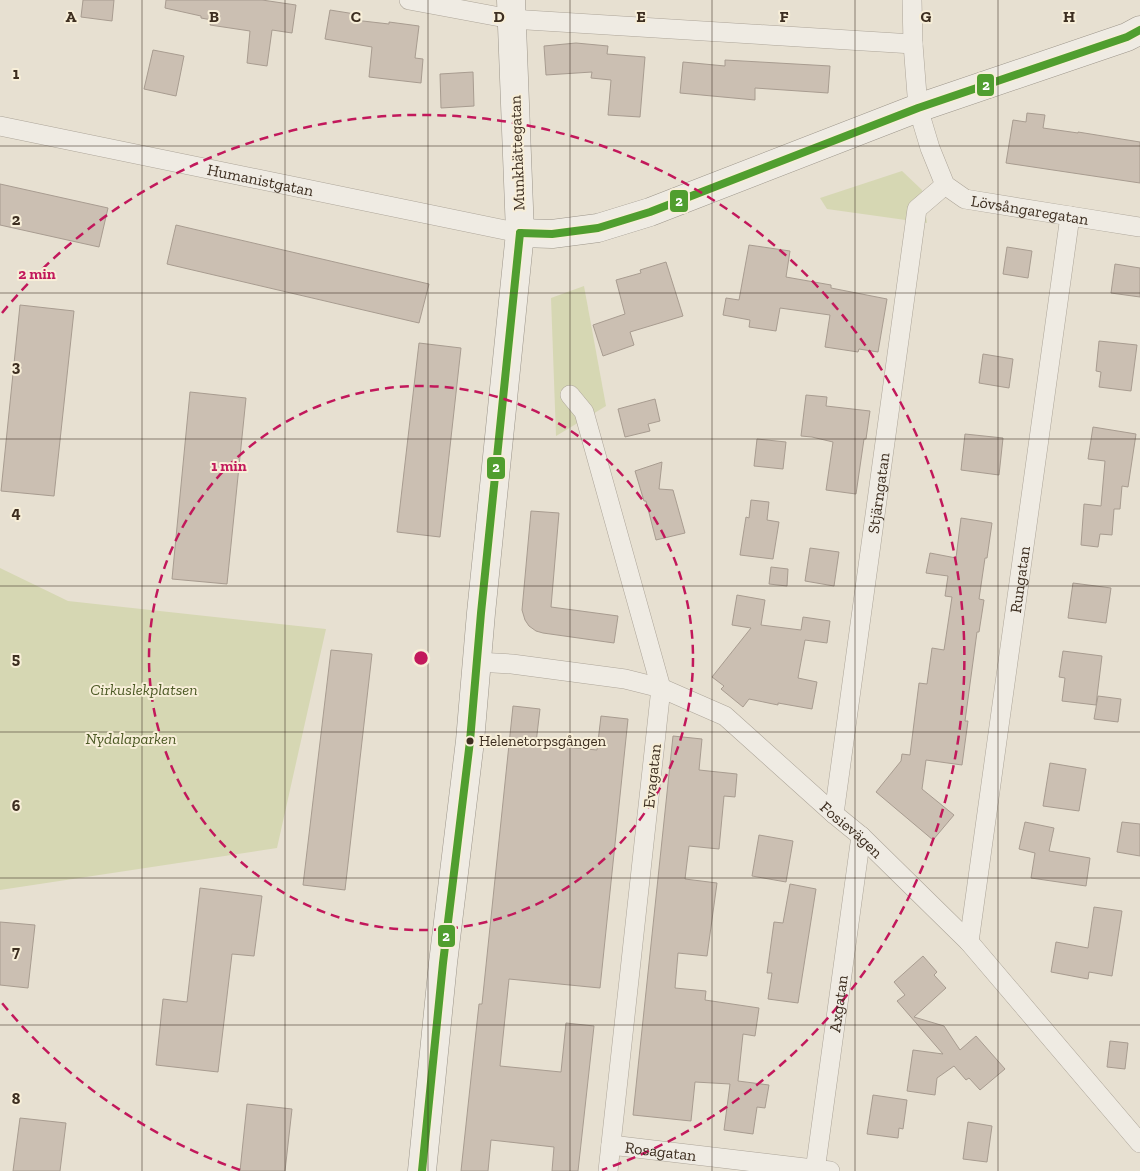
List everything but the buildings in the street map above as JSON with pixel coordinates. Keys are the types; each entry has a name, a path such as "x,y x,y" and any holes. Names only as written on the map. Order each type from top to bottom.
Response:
{"main road":[{"name":"Munkhättegatan","path":"422,1171 441,982 470,741 481,613 520,233 511,9"},
{"path":"520,233 552,234 598,228 650,212 918,108 1127,37 1140,30"}],"street":[{"path":"409,0 913,44"},
{"path":"912,0 918,108 930,148 945,185"},
{"name":"Humanistgatan","path":"0,126 520,233"},
{"name":"Lövsångaregatan","path":"945,185 965,199 1140,227"},
{"name":"Stjärngatan","path":"834,814 918,209 945,185"},
{"name":"Rungatan","path":"969,942 1070,216"},
{"name":"Evagatan","path":"570,396 584,412 661,688 608,1171"},
{"name":"Fosievägen","path":"477,662 512,664 626,679 661,688 725,716 834,814 862,836 969,942 1140,1143"},
{"name":"Axgatan","path":"820,1170 862,836"},
{"name":"Rosagatan","path":"611,1145 820,1170"}],"green space":[{"path":"902,171 922,190 927,223 827,209 820,198"},
{"path":"584,286 606,406 556,436 551,298"},
{"name":"Nydalaparken","path":"0,568 68,601 326,629 277,848 0,890"}],"transit line":[{"name":"2","path":"520,233 552,234 598,228 650,212 918,108 1127,37 1140,30"},
{"name":"2","path":"422,1171 443,963 470,741 481,613 520,233"}],"place":[{"name":"Helenetorpsgången","path":"470,741"}],"park label":[{"name":"Cirkuslekplatsen","path":"144,689"}]}
